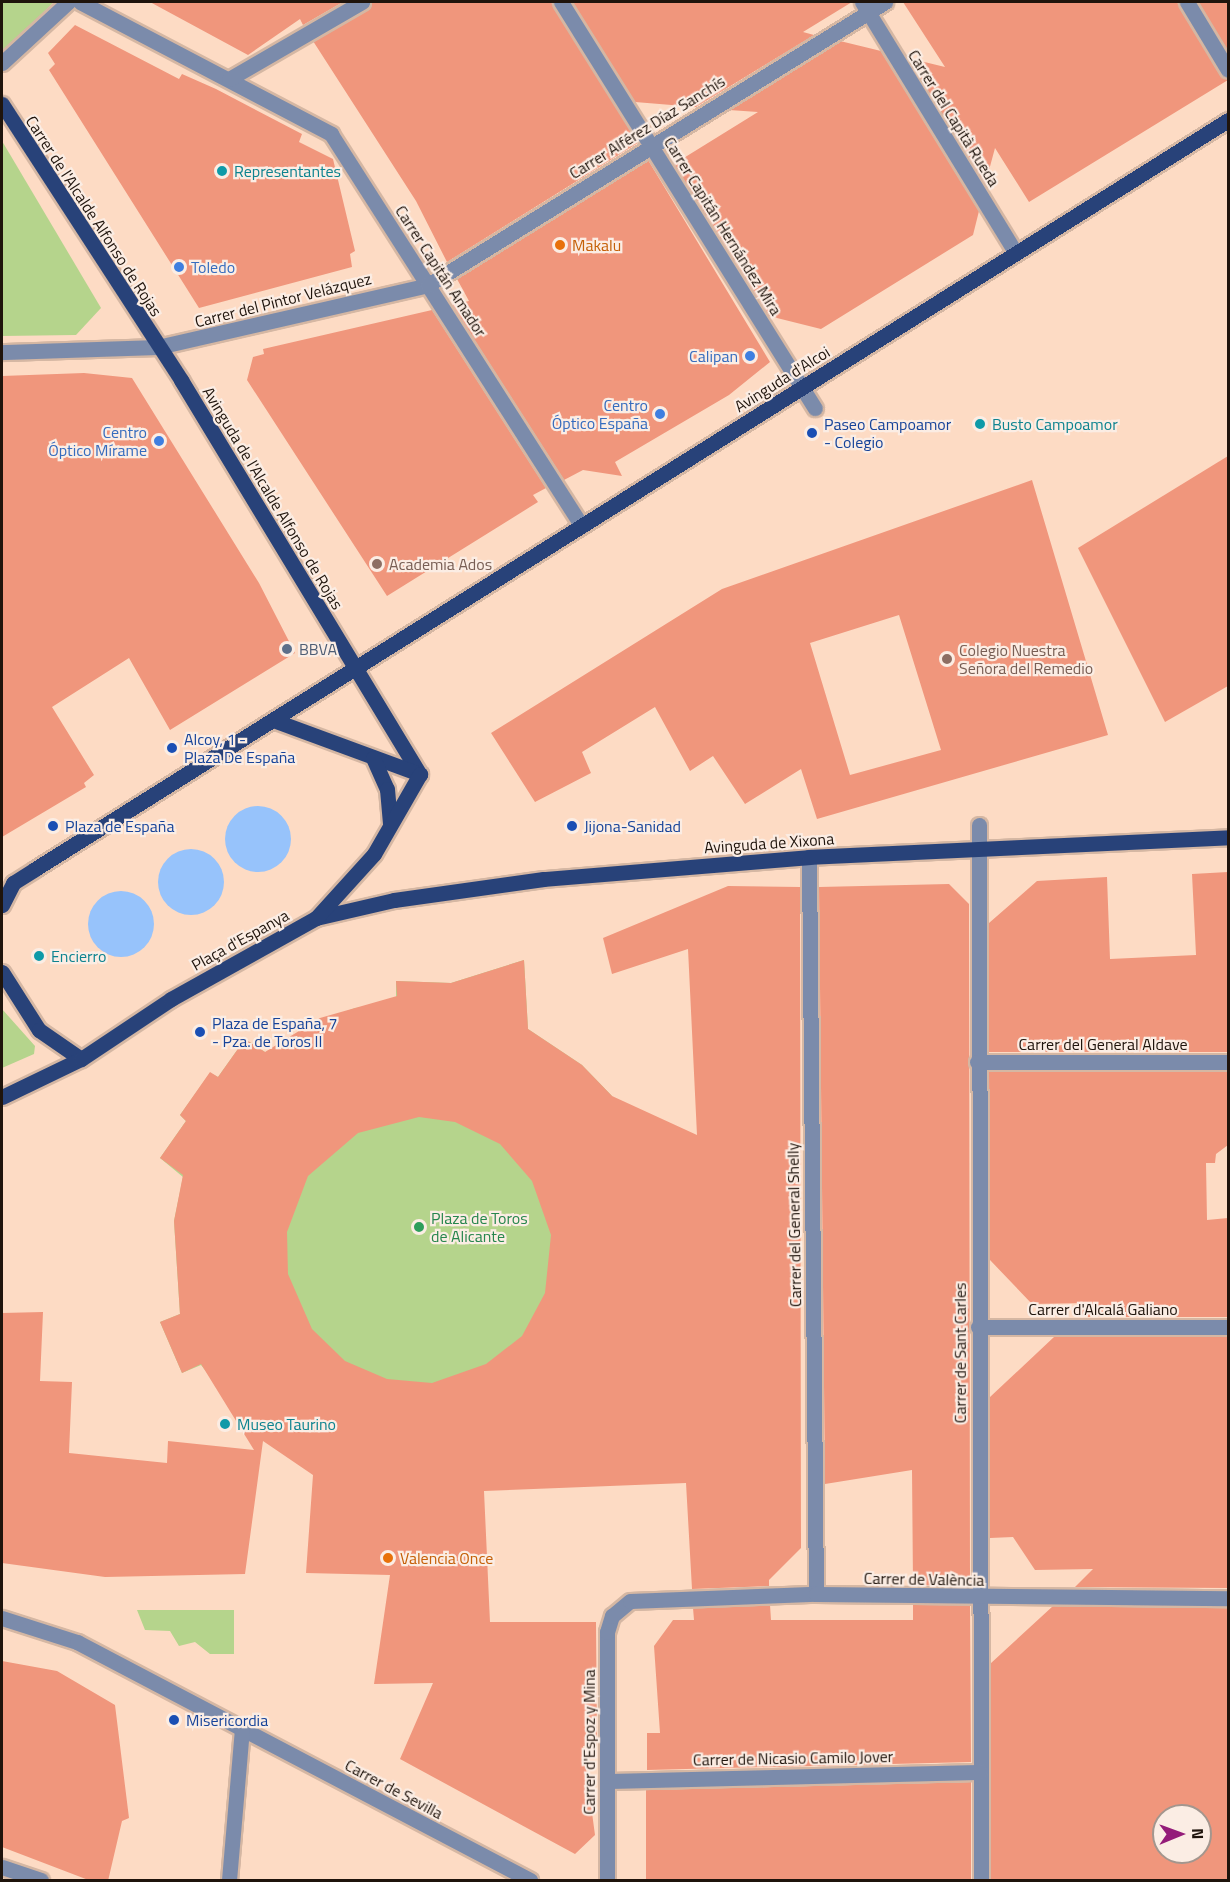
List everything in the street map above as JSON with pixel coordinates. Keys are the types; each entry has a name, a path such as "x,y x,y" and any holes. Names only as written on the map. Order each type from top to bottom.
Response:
{"main road":[{"name":"Carrer de l'Alcalde Alfonso de Rojas","path":"2,104 158,347"},
{"name":"Avinguda d'Alcoi","path":"355,669 1228,120"},
{"name":"Avinguda de l'Alcalde Alfonso de Rojas","path":"158,347 355,669"},
{"path":"2,904 7,884 355,669 420,774"},
{"path":"273,720 420,774"},
{"path":"373,758 387,789 390,823"},
{"name":"Plaça d'Espanya","path":"2,1097 81,1059 171,999 316,918 374,854 420,774"},
{"name":"Avinguda de Xixona","path":"316,918 500,884 809,857 1228,837"},
{"path":"2,972 39,1030 81,1059"}],"street":[{"path":"2,63 68,2"},
{"name":"Carrer Capitán Amador","path":"80,2 331,134 582,526"},
{"path":"229,79 362,2"},
{"name":"Carrer Capitán Hernández Mira","path":"561,2 804,387 815,408"},
{"name":"Carrer Alférez Díaz Sanchís","path":"428,285 865,7 885,2"},
{"path":"1187,2 1228,70"},
{"name":"Carrer del Capità Rueda","path":"865,7 1016,252"},
{"name":"Carrer del Pintor Velázquez","path":"2,352 158,347 428,285"},
{"name":"Carrer de Sant Carles","path":"979,825 977,1062 981,1881"},
{"name":"Carrer del General Shelly","path":"809,857 816,1594"},
{"name":"Carrer del General Aldave","path":"977,1062 1228,1062"},
{"name":"Carrer d'Alcalá Galiano","path":"978,1328 1228,1327"},
{"name":"Carrer de València","path":"620,1607 641,1598 816,1594 980,1598 1228,1598"},
{"name":"Carrer d'Espoz y Mina","path":"608,1881 607,1632 620,1607"},
{"name":"Carrer de Sevilla","path":"2,1618 77,1642 530,1881"},
{"path":"229,1881 242,1729"},
{"name":"Carrer de Nicasio Camilo Jover","path":"607,1780 980,1772"},
{"path":"2,1867 41,1881"}],"green space":[{"path":"2,2 54,2 2,54"},
{"path":"2,141 101,308 76,335 2,336"},
{"name":"Plaza de Toros de Alicante","path":"524,960 528,1029 582,1065 612,1096 666,1233 342,1486 258,1437 201,1365 182,1373 160,1322 180,1314 174,1221 183,1177 160,1158 186,1121 180,1115 210,1073 218,1077 245,1039 268,1054 307,1026 355,1008 396,1004 396,981 451,983"},
{"path":"2,1009 35,1046 34,1054 2,1068"},
{"path":"137,1610 234,1610 234,1654 210,1654 195,1642 179,1646 170,1631 145,1630"}],"water":[{"path":"258,806 270,809 281,816 288,827 291,839 288,851 281,862 270,869 258,872 246,869 235,862 228,851 225,839 228,827 235,816 246,809"},
{"path":"191,849 203,852 214,859 221,870 224,882 221,894 214,905 203,912 191,915 179,912 168,905 161,894 158,882 161,870 168,859 179,852"},
{"path":"121,891 133,894 144,901 151,912 154,924 151,936 144,947 133,954 121,957 109,954 98,947 91,936 88,924 91,912 98,901 109,894"}],"building":[{"path":"150,2 343,2 303,25 300,19 248,55"},
{"path":"372,2 551,2 638,143 447,262 416,201 313,41 367,10"},
{"path":"572,2 852,2 803,32 814,35 696,107 635,102"},
{"path":"903,2 1177,2 1220,75 1228,80 1029,202 995,148 985,185 908,58 945,67"},
{"path":"1198,2 1228,2 1228,52"},
{"name":"Representantes","path":"75,25 179,79 182,74 216,89 302,134 299,142 333,159 355,251 350,254 352,267 199,308 49,70 55,64 48,53"},
{"path":"840,41 881,51 979,211 973,235 821,329 769,316 674,164 758,112 729,110"},
{"path":"648,160 770,362 729,395 615,462 622,476 583,470 564,480 452,305 469,301 457,279"},
{"path":"432,310 546,488 533,495 538,502 387,596 247,380 253,357 264,354 263,349"},
{"path":"84,373 132,378 259,583 295,653 170,730 129,658 52,707 94,775 84,783 86,787 2,837 2,376"},
{"path":"1228,456 1228,686 1165,722 1078,548"},
{"path":"1032,480 1108,735 817,819 801,769 745,804 713,756 690,771 655,707 582,752 591,773 535,802 491,733 722,589","holes":["899,615 941,750 850,775 810,643"]},
{"path":"1228,872 1228,1052 989,1052 989,923 1037,881 1107,877 1110,959 1196,955 1192,874"},
{"path":"949,884 969,904 970,1586 913,1585 912,1470 825,1484 819,887"},
{"path":"728,886 800,887 801,1548 769,1580 769,1586 692,1589 686,1483 484,1491 490,1622 596,1622 597,1746 583,1746 595,1835 575,1854 400,1759 433,1683 374,1684 390,1575 306,1573 313,1475 263,1441 245,1574 105,1577 2,1563 2,1313 43,1312 40,1381 72,1382 69,1453 167,1463 168,1441 254,1450 201,1364 182,1373 160,1322 180,1314 174,1221 183,1175 160,1158 186,1121 180,1115 210,1072 218,1077 245,1039 265,1052 320,1018 397,996 396,981 451,983 524,960 528,1029 582,1065 612,1096 697,1135 688,949 612,974 603,938","holes":["419,1117 455,1122 500,1144 532,1181 551,1235 545,1293 522,1336 486,1364 432,1383 387,1379 345,1361 312,1329 288,1274 287,1232 308,1176 358,1133"]},
{"path":"989,1072 1228,1072 1228,1145 1216,1154 1215,1163 1206,1163 1207,1220 1228,1218 1228,1317 1075,1317 1090,1303 1032,1304 990,1260"},
{"path":"1054,1337 1228,1337 1228,1588 1075,1587 1093,1569 1035,1570 1013,1537 990,1538 990,1397"},
{"path":"770,1605 771,1620 913,1620 913,1605 970,1605 971,1762 647,1770 647,1733 660,1733 654,1646 673,1620 694,1620 693,1608"},
{"path":"1053,1606 1228,1608 1228,1881 991,1881 990,1664"},
{"path":"2,1661 57,1671 115,1705 129,1818 122,1821 108,1881 91,1881 2,1847"},
{"path":"971,1782 971,1881 646,1881 646,1790"}],"place":[{"name":"Representantes","path":"222,171"},
{"name":"Makalu","path":"560,245"},
{"name":"Toledo","path":"179,267"},
{"name":"Calipan","path":"750,356"},
{"name":"Centro Óptico España","path":"660,414"},
{"name":"Busto Campoamor","path":"980,424"},
{"name":"Paseo Campoamor - Colegio","path":"812,433"},
{"name":"Centro Óptico Mírame","path":"159,441"},
{"name":"Academia Ados","path":"377,564"},
{"name":"BBVA","path":"287,649"},
{"name":"Colegio Nuestra Señora del Remedio","path":"947,659"},
{"name":"Alcoy, 1 - Plaza De España","path":"172,748"},
{"name":"Plaza de España","path":"53,826"},
{"name":"Jijona-Sanidad","path":"572,826"},
{"name":"Encierro","path":"39,956"},
{"name":"Plaza de España, 7 - Pza. de Toros II","path":"200,1032"},
{"name":"Plaza de Toros de Alicante","path":"419,1227"},
{"name":"Museo Taurino","path":"225,1424"},
{"name":"Valencia Once","path":"388,1558"},
{"name":"Misericordia","path":"174,1720"}]}
